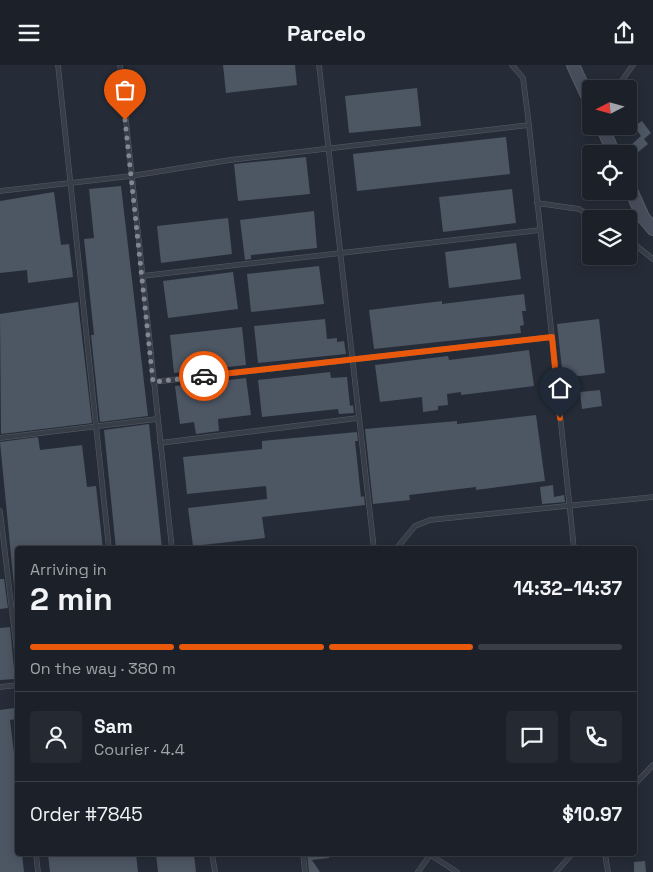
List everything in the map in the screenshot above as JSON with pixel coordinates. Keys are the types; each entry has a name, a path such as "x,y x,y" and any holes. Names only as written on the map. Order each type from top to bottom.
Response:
{"street":[{"path":"573,65 582,84"},
{"path":"635,200 643,217 653,229"}],"lane":[{"path":"58,65 110,546"},
{"path":"120,65 172,546"},
{"path":"319,65 374,546"},
{"path":"622,80 633,65"},
{"path":"516,66 523,78 529,125 574,546"},
{"path":"0,191 131,176 230,160 529,125"},
{"path":"537,203 582,211"},
{"path":"142,276 540,230"},
{"path":"637,246 653,259"},
{"path":"153,382 552,337"},
{"path":"160,443 358,418"},
{"path":"0,438 157,419"},
{"path":"398,546 415,526 430,520 653,497"},
{"path":"0,511 15,636"},
{"path":"0,687 15,685"},
{"path":"637,783 653,765"},
{"path":"36,856 38,872"},
{"path":"212,856 216,872"},
{"path":"302,856 305,872"},
{"path":"418,872 428,856"},
{"path":"432,856 457,872"},
{"path":"551,872 556,872 570,856"},
{"path":"605,856 608,872"}],"building":[{"path":"223,65 295,65 297,85 226,93"},
{"path":"417,88 421,126 349,133 345,96"},
{"path":"642,121 651,133 644,139 648,144 637,153 637,145 631,145 641,136 638,132 638,124"},
{"path":"506,137 510,174 357,191 353,154"},
{"path":"306,157 310,194 238,201 234,164"},
{"path":"121,186 148,416 100,422 91,335 94,335 84,239 94,238 89,189"},
{"path":"512,189 516,223 443,232 439,197"},
{"path":"54,192 61,245 69,244 73,277 28,283 27,270 0,273 0,201"},
{"path":"314,211 317,248 251,255 251,259 245,260 240,220"},
{"path":"228,218 232,254 161,263 157,226"},
{"path":"516,243 521,279 449,288 445,252"},
{"path":"319,266 324,304 251,312 247,274"},
{"path":"233,272 238,309 168,318 163,281"},
{"path":"524,294 526,311 522,311 524,325 520,326 521,333 374,349 369,310 442,301 442,304"},
{"path":"78,302 92,423 1,434 0,314"},
{"path":"325,319 327,339 337,338 337,342 344,341 346,354 258,363 254,326"},
{"path":"599,319 605,373 563,378 557,324"},
{"path":"242,327 246,365 174,373 170,335"},
{"path":"529,350 534,386 461,395 461,392 447,394 448,405 438,406 438,410 423,412 422,397 380,402 375,365 448,356 449,360"},
{"path":"330,372 331,378 347,377 350,406 353,405 354,413 339,414 338,409 262,417 258,380"},
{"path":"246,378 251,415 218,419 219,431 196,434 194,422 180,424 175,386"},
{"path":"600,390 602,406 582,409 580,392"},
{"path":"536,415 545,481 476,490 476,487 409,495 410,500 373,504 365,429 457,421 457,424"},
{"path":"149,424 162,546 116,546 104,430"},
{"path":"357,432 358,441 355,441 361,497 364,496 365,505 262,517 265,538 193,546 188,508 267,499 266,486 187,494 183,457 262,449 262,441"},
{"path":"38,437 40,450 82,445 87,487 96,486 103,546 15,546 15,597 0,442"},
{"path":"553,485 554,497 564,495 565,502 542,504 540,487"},
{"path":"0,579 4,579 8,608 0,609"},
{"path":"10,627 15,679 0,680 0,628"},
{"path":"14,708 15,714 15,719 10,720 15,761 15,856 22,856 24,872 0,872 0,710"},
{"path":"48,856 136,856 138,872 50,872"},
{"path":"156,856 194,856 196,872 158,872"},
{"path":"307,856 329,856 329,858 312,860 320,872 309,872"},
{"path":"645,861 646,872 634,872 634,862"}],"way so far":[{"path":"125,120 153,382 204,376"}],"route":[{"path":"204,376 552,337 560,418"}]}
